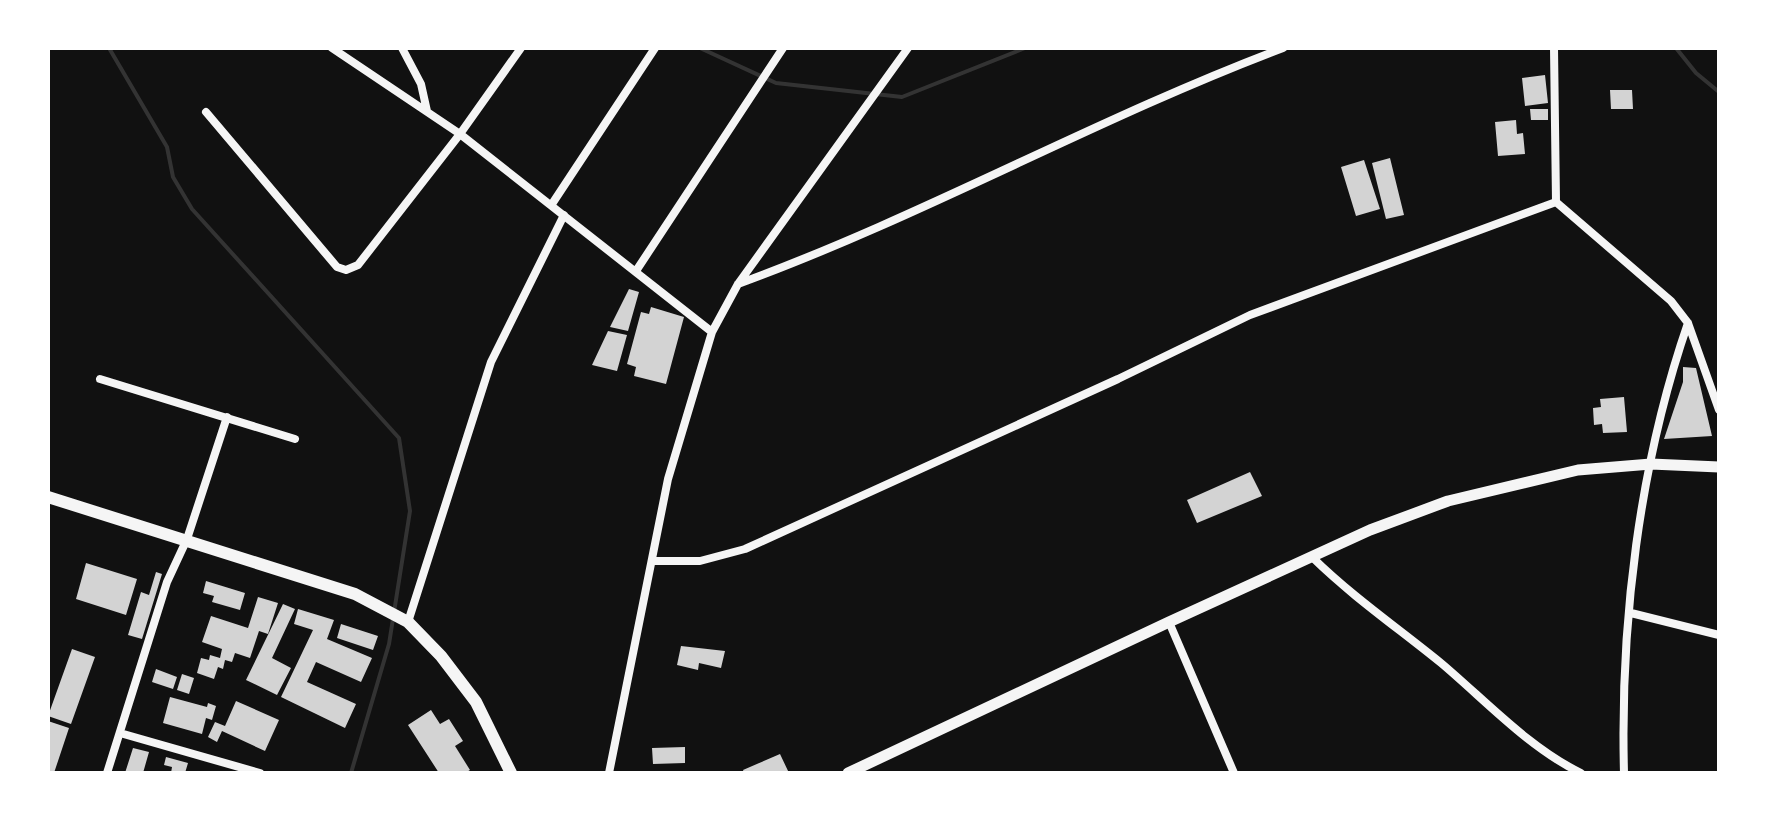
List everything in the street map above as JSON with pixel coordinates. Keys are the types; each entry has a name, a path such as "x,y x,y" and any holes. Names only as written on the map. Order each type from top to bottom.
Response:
{"main road":[{"path":"853,772 1370,530 1460,497 1578,470 1651,464 1719,467"},
{"path":"48,497 355,594 408,622 441,656 476,702 511,773"}],"street":[{"path":"332,48 460,134 712,332"},
{"path":"402,48 421,84 427,111"},
{"path":"206,112 337,267 346,270 358,265 460,134 521,48"},
{"path":"552,204 655,48"},
{"path":"636,271 783,48"},
{"path":"609,773 668,479 712,332 738,284 908,48"},
{"path":"738,284 828,250 1194,82 1283,48"},
{"path":"1554,48 1556,202 1671,301 1688,323 1719,410"},
{"path":"653,561 700,561 745,549 1103,386 1250,315 1556,202"},
{"path":"408,622 491,362 564,215"},
{"path":"1624,773 1631,613 1651,464 1657,426 1688,323"},
{"path":"100,379 295,439"},
{"path":"107,773 167,582 187,539 227,417"},
{"path":"1313,558 1348,592 1388,619 1531,739 1581,773"},
{"path":"1631,613 1719,635"},
{"path":"1169,622 1234,773"},
{"path":"120,733 260,773"}],"building":[{"path":"1545,75 1548,103 1525,106 1522,78"},
{"path":"1610,90 1632,90 1633,109 1611,109"},
{"path":"1530,109 1548,109 1548,120 1531,120"},
{"path":"1516,120 1517,134 1523,133 1525,154 1498,156 1495,122"},
{"path":"1390,158 1404,215 1386,219 1372,163"},
{"path":"1364,160 1380,209 1356,216 1341,167"},
{"path":"629,289 639,292 628,331 610,327"},
{"path":"651,307 684,317 666,384 634,376 636,367 627,364 641,312 649,314"},
{"path":"608,331 627,335 617,371 592,365"},
{"path":"1683,367 1696,368 1712,436 1664,439 1683,382"},
{"path":"1624,397 1627,432 1603,433 1602,424 1594,425 1593,408 1601,407 1600,399"},
{"path":"1250,472 1262,496 1197,523 1187,500"},
{"path":"86,563 137,579 126,615 76,599"},
{"path":"156,572 162,574 142,639 128,635 141,592 149,595"},
{"path":"206,581 245,593 240,610 212,602 214,596 203,593"},
{"path":"258,597 278,603 268,634 259,631 250,658 235,653 232,662 225,660 223,669 218,667 214,679 197,673 201,658 209,660 210,655 220,658 222,649 202,642 211,616 248,628"},
{"path":"283,604 295,609 272,658 291,668 277,695 246,680"},
{"path":"298,609 334,620 327,639 372,658 361,682 316,662 307,682 356,704 345,728 281,697 313,630 294,624"},
{"path":"341,624 378,636 373,650 337,638"},
{"path":"681,646 725,651 721,668 699,663 698,670 677,665"},
{"path":"72,649 95,657 71,724 48,716"},
{"path":"156,669 177,677 173,689 152,682"},
{"path":"182,674 194,678 189,694 177,690"},
{"path":"170,697 207,707 208,703 216,706 212,720 206,718 202,734 163,723"},
{"path":"236,701 279,720 265,751 222,731 217,742 208,737 215,722 225,726"},
{"path":"431,710 440,724 449,719 463,741 455,746 470,770 465,773 439,773 408,725"},
{"path":"48,721 69,728 54,773 48,773"},
{"path":"685,747 685,763 653,764 652,748"},
{"path":"133,748 149,752 143,773 125,773"},
{"path":"780,754 789,773 744,773 743,770"},
{"path":"166,757 188,763 185,773 171,773 172,767 164,765"}],"waterway":[{"path":"109,48 167,147 173,177 192,209 399,438 410,511 389,644 351,773"},
{"path":"700,48 776,83 902,97 1025,48"},
{"path":"1676,48 1696,73 1719,92"}]}
